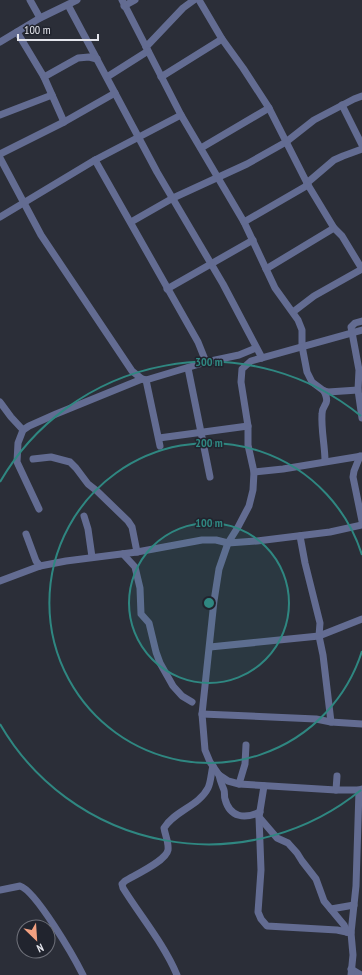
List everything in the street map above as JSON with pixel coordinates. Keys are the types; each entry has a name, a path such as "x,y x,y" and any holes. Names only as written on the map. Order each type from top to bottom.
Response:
{"street":[{"path":"30,0 40,18"},
{"path":"0,42 40,18 77,0"},
{"path":"135,0 123,3 181,115 244,222 275,288 293,312 302,330 302,346 307,372 312,382 324,391 336,392 358,390"},
{"path":"107,77 147,49 183,8 194,0"},
{"path":"199,0 222,39 244,68 269,108 308,184 334,228 342,236 359,260 362,269 314,296 293,312"},
{"path":"68,5 138,138 212,265 262,358"},
{"path":"17,32 44,77 64,122"},
{"path":"161,76 222,39"},
{"path":"44,77 78,58 83,57 97,59"},
{"path":"0,154 64,122 115,93"},
{"path":"0,115 52,95"},
{"path":"131,222 173,198 247,164 286,142 314,120 362,96"},
{"path":"342,105 362,145"},
{"path":"201,148 269,108"},
{"path":"0,217 95,160 181,115"},
{"path":"244,222 308,184 338,158 362,149"},
{"path":"0,158 41,236 132,371 144,380 160,442 202,433 248,426"},
{"path":"95,160 198,342 206,362"},
{"path":"266,269 334,228"},
{"path":"167,289 212,265 253,240"},
{"path":"362,321 352,325 351,327 359,370 358,390 362,418"},
{"path":"361,975 351,972 353,955 349,933 359,887 360,789 336,790 264,786 239,784 228,781 219,775 212,766 205,750 202,714 214,601 219,569 228,543 249,506 253,490 254,472 248,445 248,426 242,382 242,369 251,361 362,330"},
{"path":"39,509 17,462 18,443 23,430 49,417 144,380 206,362 234,356 256,348"},
{"path":"188,368 210,477"},
{"path":"324,391 327,400 322,411 325,461"},
{"path":"0,402 23,430"},
{"path":"254,472 283,469 361,456"},
{"path":"361,456 354,471 353,477 362,521"},
{"path":"33,459 51,457 70,462 88,484 102,495 128,521 132,527 137,552"},
{"path":"84,516 88,530 92,557"},
{"path":"0,581 40,566 92,557 137,552 202,540 216,540 228,543 257,541 330,532 362,525"},
{"path":"26,534 36,562 40,566"},
{"path":"300,536 320,623 319,636 323,654 331,722"},
{"path":"123,554 135,568 140,588 141,614 149,623 160,663 173,686 182,696 192,702"},
{"path":"210,647 319,636 362,619"},
{"path":"202,714 316,719 331,722 362,724"},
{"path":"239,784 245,764 246,745"},
{"path":"177,975 158,939 123,888 122,884 167,854 168,849 164,828 168,822 206,792 212,766"},
{"path":"219,775 224,792 224,798 232,811 242,816 260,814"},
{"path":"336,790 337,776"},
{"path":"264,786 260,814 261,870 258,912 261,919 267,926 337,930 349,933"},
{"path":"260,814 277,838 288,844 298,853 316,880 324,901 349,933"},
{"path":"0,890 20,886 31,893 74,957 83,975"},
{"path":"331,909 354,905"},
{"path":"172,963 173,975"}]}
